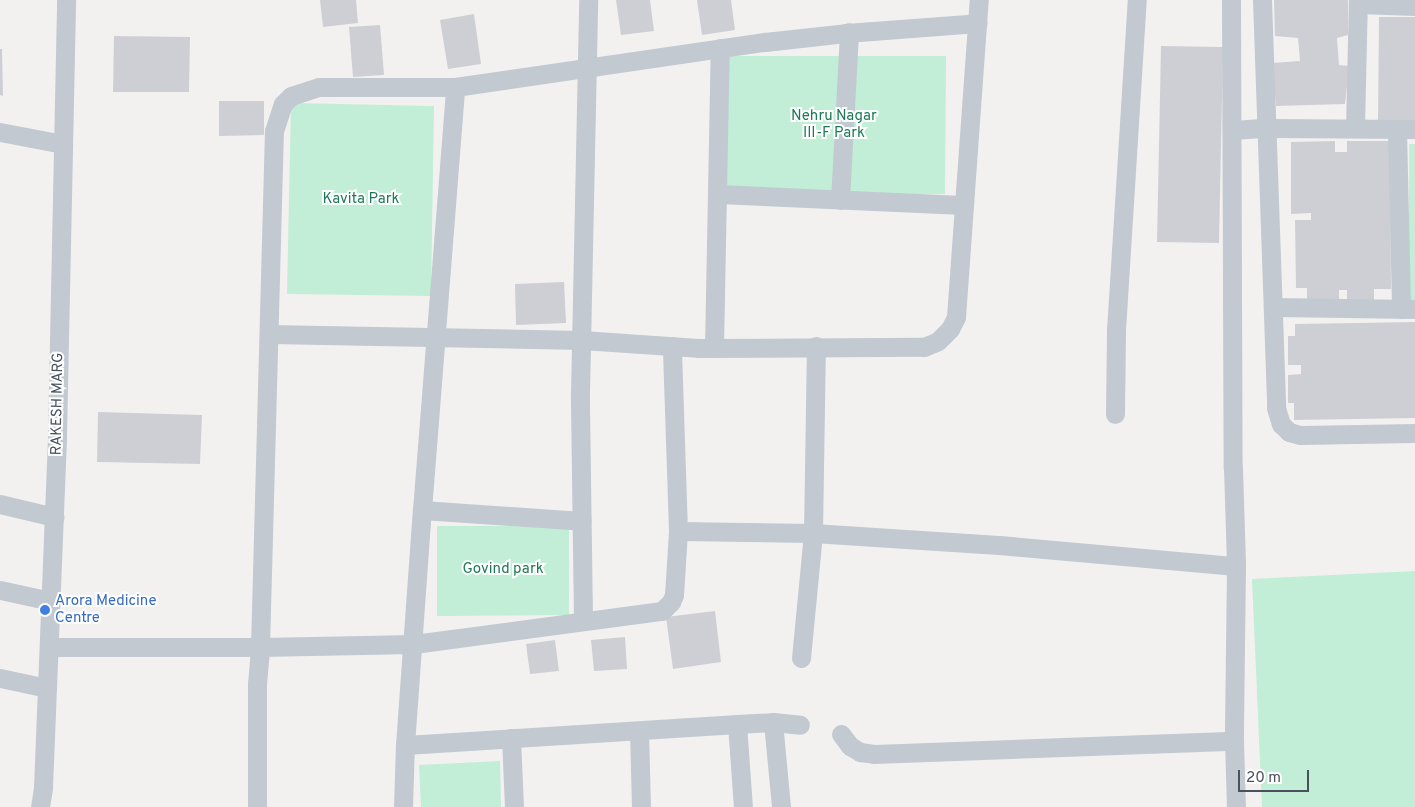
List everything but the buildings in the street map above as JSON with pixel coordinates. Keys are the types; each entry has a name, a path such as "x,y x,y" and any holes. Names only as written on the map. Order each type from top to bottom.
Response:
{"street":[{"name":"RAKESH MARG","path":"40,807 43,787 54,517 66,0"},
{"path":"583,620 582,340 588,0"},
{"path":"269,334 582,340 714,348 816,346 924,347 938,341 950,329 956,317 979,0"},
{"path":"1115,414 1116,330 1137,0"},
{"path":"1231,0 1233,468 1236,566 1234,741 1236,807"},
{"path":"1262,0 1276,408 1281,424 1289,432 1300,435 1415,433"},
{"path":"1355,128 1358,2 1415,6"},
{"path":"257,807 257,684 260,647 274,131 283,104 291,96 319,87 455,87 720,48 849,32 978,23"},
{"path":"840,200 849,32"},
{"path":"714,348 719,194 720,48"},
{"path":"404,807 405,745 455,87"},
{"path":"1233,130 1266,128 1406,129 1408,309 1274,307"},
{"path":"0,132 63,144"},
{"path":"719,194 963,205"},
{"path":"49,647 260,647 414,644 583,620 656,613 667,607 671,602 675,589 678,531 672,346"},
{"path":"801,658 813,533 816,346"},
{"path":"0,504 54,517"},
{"path":"422,510 582,521"},
{"path":"678,531 813,533 999,545 1236,566"},
{"path":"0,590 51,601"},
{"path":"0,678 47,688"},
{"path":"405,745 773,722 800,725"},
{"path":"773,722 781,807"},
{"path":"737,724 743,807"},
{"path":"639,730 641,807"},
{"path":"841,734 850,746 860,752 874,754 1234,741"},
{"path":"510,738 514,807"}],"green space":[{"name":"Nehru Nagar III-F Park","path":"722,56 946,56 945,194 721,194"},
{"name":"Kavita Park","path":"291,103 434,106 431,296 287,294"},
{"path":"1409,144 1415,144 1415,300 1409,300"},
{"name":"Govind park","path":"437,526 569,526 569,615 437,616"},
{"path":"1415,571 1415,807 1262,807 1252,579"},
{"path":"500,761 501,807 421,807 419,765"}],"place":[{"name":"Arora Medicine Centre","path":"45,610"}]}
